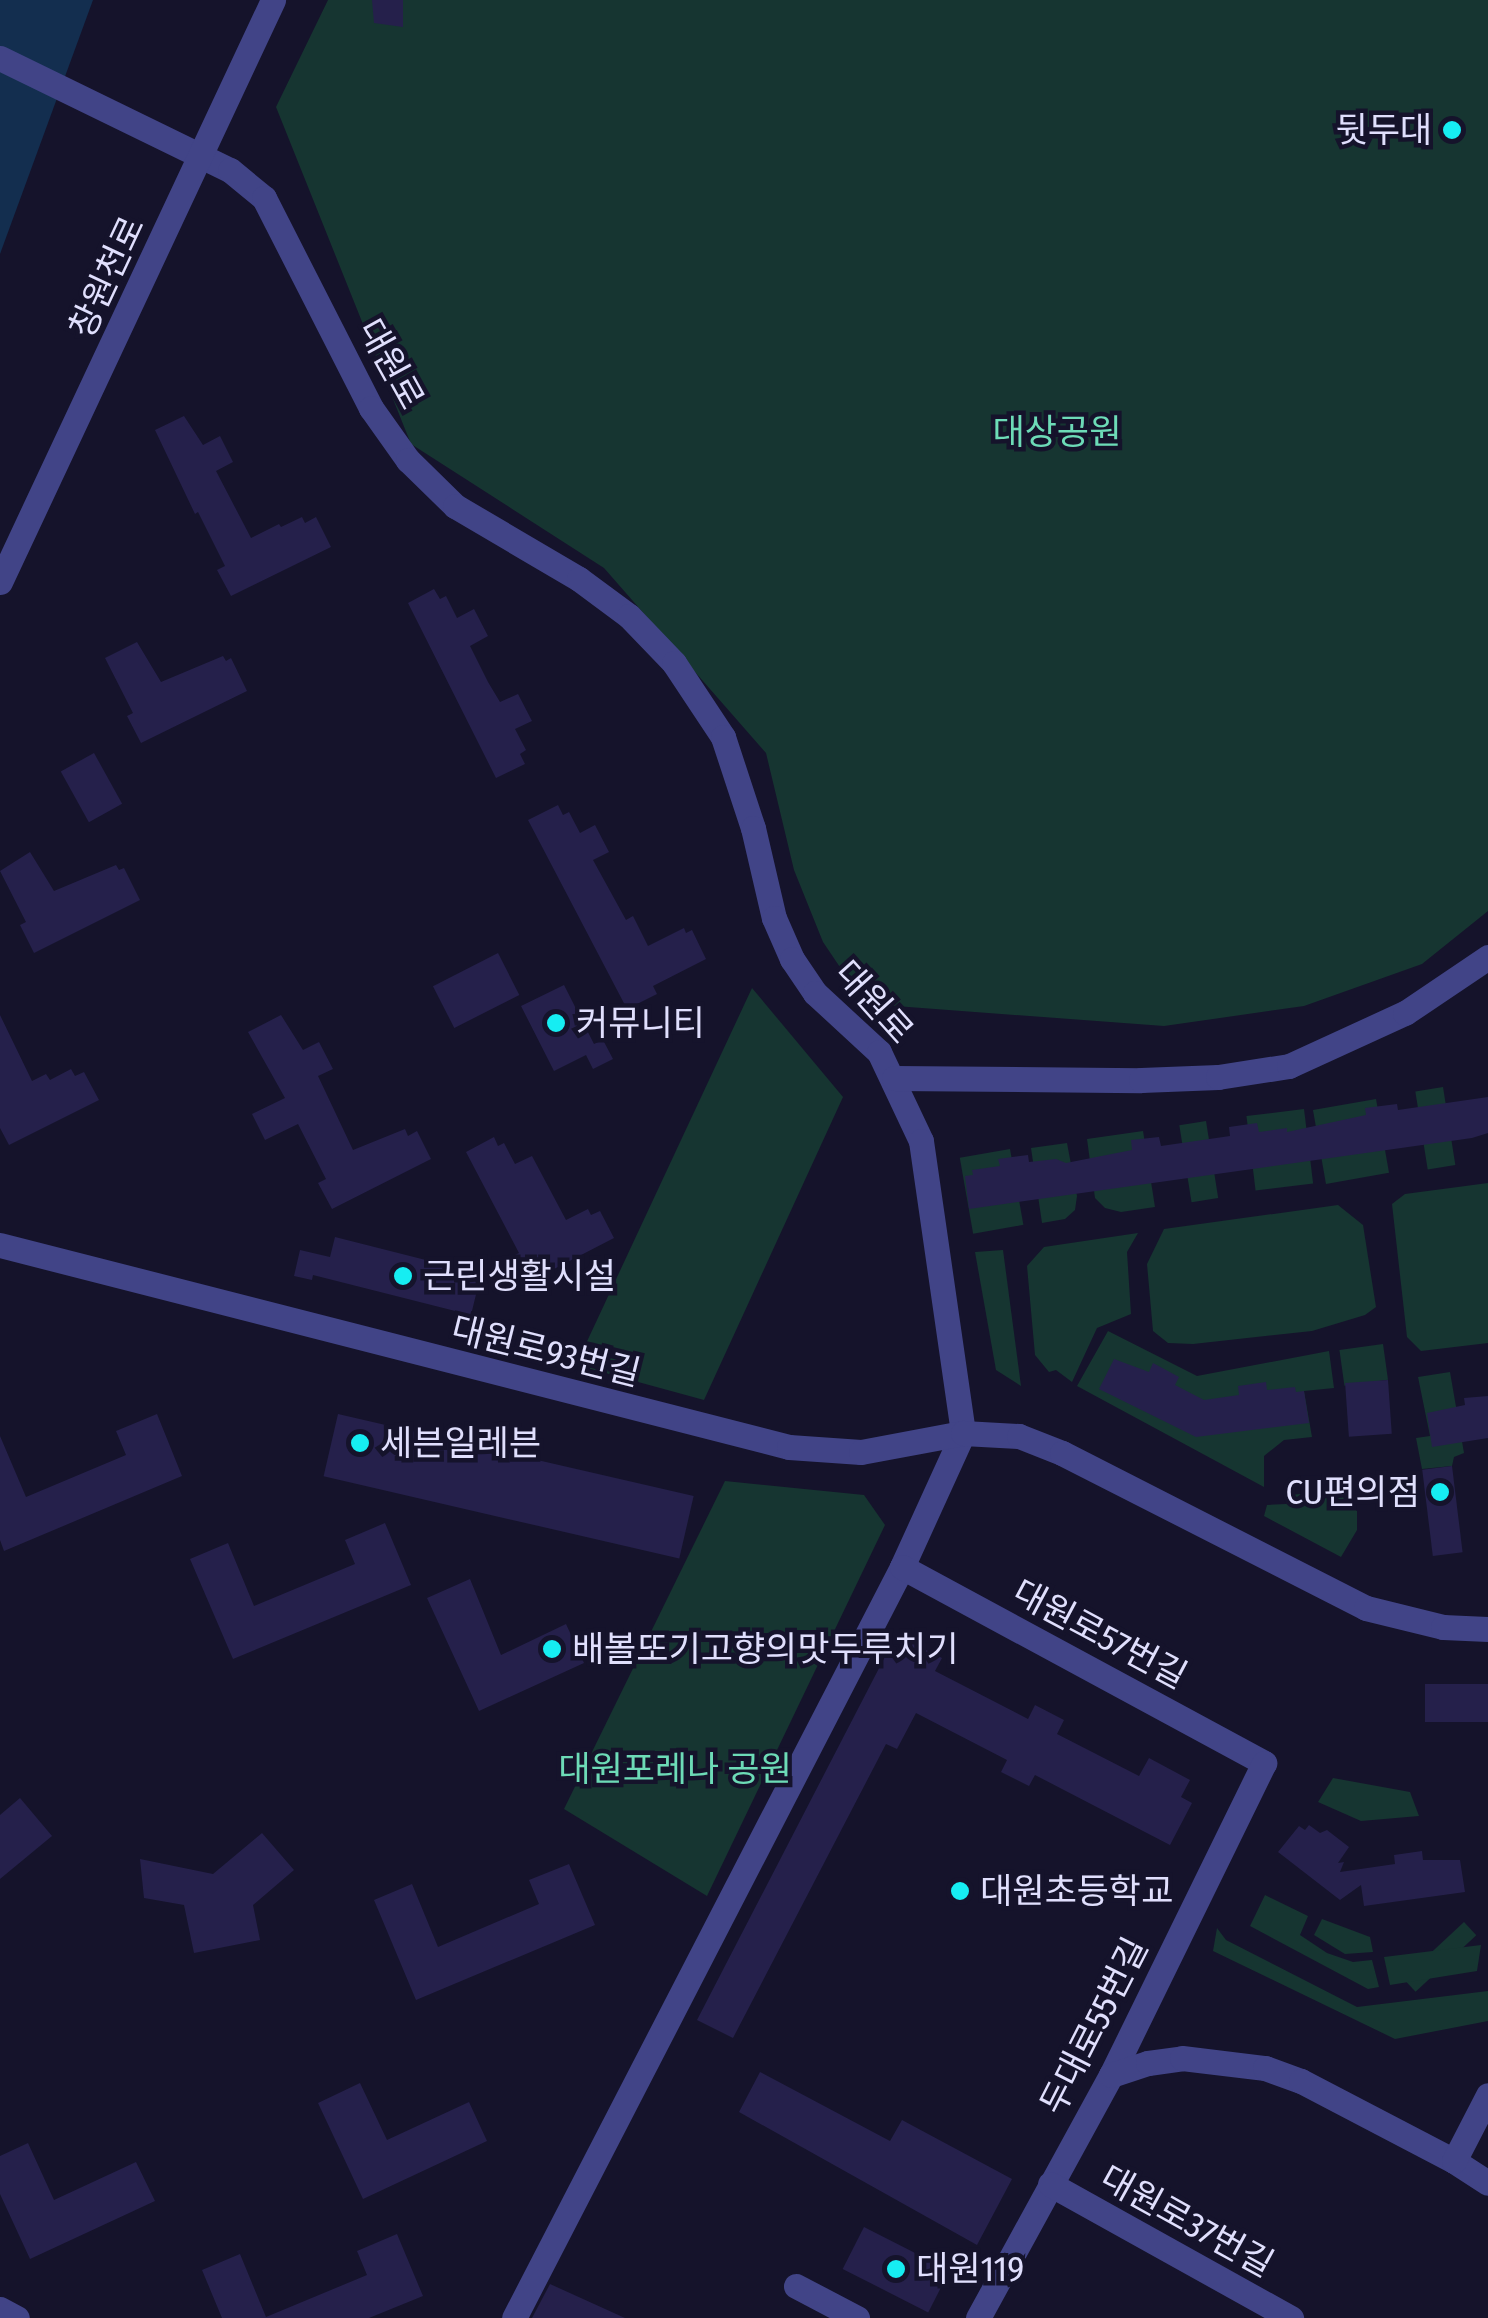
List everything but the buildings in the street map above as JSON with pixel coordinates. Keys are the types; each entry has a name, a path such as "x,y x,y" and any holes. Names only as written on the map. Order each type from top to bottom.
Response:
{"street":[{"name":"창원천로","path":"0,582 273,0"},
{"name":"대원로","path":"0,58 230,170 271,205 371,408 408,460 455,506 579,579 630,616 691,684 723,737 752,828 774,918 792,959 815,993 879,1052 921,1141 963,1433"},
{"path":"894,1078 1180,1078 1289,1066 1404,1013 1488,958"},
{"name":"대원로93번길","path":"0,1244 789,1447 861,1452 963,1433"},
{"path":"514,2318 902,1566 963,1433 1019,1436 1062,1453 1366,1608 1443,1628 1488,1630"},
{"name":"대원로57번길","path":"902,1566 1264,1762"},
{"name":"두대로55번길","path":"978,2318 1111,2075 1264,1762"},
{"path":"1111,2075 1148,2063 1182,2058 1232,2060 1266,2068 1301,2081 1454,2161 1488,2183"},
{"path":"1454,2161 1488,2095"},
{"name":"대원로37번길","path":"1050,2184 1291,2318"},
{"path":"796,2286 857,2318"},
{"path":"0,2309 17,2318"}],"green space":[{"name":"대상공원","path":"328,0 1488,0 1488,911 1422,964 1304,1006 1164,1026 882,1005 850,982 823,942 794,870 766,753 604,568 411,444 276,107"},
{"path":"752,988 843,1097 704,1400 576,1365"},
{"path":"1443,1087 1455,1165 1428,1169 1415,1091"},
{"path":"1376,1099 1389,1173 1326,1184 1313,1110"},
{"path":"1304,1109 1313,1183 1256,1191 1246,1116"},
{"path":"1206,1121 1218,1198 1192,1202 1179,1125"},
{"path":"1143,1131 1155,1207 1121,1212 1105,1208 1095,1198 1087,1139"},
{"path":"1067,1143 1077,1196 1075,1210 1065,1219 1042,1223 1031,1148"},
{"path":"1010,1149 1023,1225 973,1234 960,1158"},
{"path":"1488,1183 1488,1343 1421,1351 1407,1337 1392,1204 1405,1194"},
{"path":"1338,1205 1363,1225 1376,1307 1365,1315 1312,1331 1193,1344 1168,1343 1153,1331 1147,1264 1164,1229"},
{"path":"1138,1233 1127,1252 1131,1314 1097,1328 1072,1382 1056,1370 1049,1372 1035,1355 1027,1266 1044,1247"},
{"path":"1003,1250 1021,1386 996,1370 975,1252"},
{"path":"1108,1331 1197,1376 1329,1351 1334,1388 1304,1391 1312,1437 1284,1440 1264,1456 1264,1487 1077,1386"},
{"path":"1383,1344 1388,1380 1344,1386 1339,1350"},
{"path":"1450,1372 1464,1453 1454,1457 1452,1466 1422,1469 1416,1438 1430,1436 1418,1377"},
{"name":"대원포레나 공원","path":"725,1481 864,1495 885,1525 707,1896 564,1809"},
{"path":"1342,1490 1344,1501 1357,1511 1357,1530 1341,1557 1264,1516 1267,1505 1286,1504 1290,1495"},
{"path":"1333,1778 1410,1792 1419,1816 1361,1821 1318,1802"},
{"path":"1265,1895 1308,1916 1300,1935 1327,1953 1353,1962 1372,1960 1379,1987 1368,1989 1250,1926"},
{"path":"1322,1919 1370,1937 1373,1952 1345,1954 1314,1935"},
{"path":"1464,1922 1476,1935 1416,1992 1403,1979"},
{"path":"1217,1928 1226,1940 1357,2007 1488,1991 1488,2021 1395,2039 1213,1951"},
{"path":"1481,1945 1477,1971 1390,1985 1384,1957"}],"water":[{"path":"0,0 93,0 0,254"}],"place":[{"name":"뒷두대","path":"1452,130"},
{"name":"커뮤니티","path":"556,1023"},
{"name":"근린생활시설","path":"403,1276"},
{"name":"세븐일레븐","path":"360,1443"},
{"name":"CU편의점","path":"1440,1492"},
{"name":"배볼또기고향의맛두루치기","path":"552,1649"},
{"name":"대원초등학교","path":"960,1891"},
{"name":"대원119","path":"896,2269"}]}
